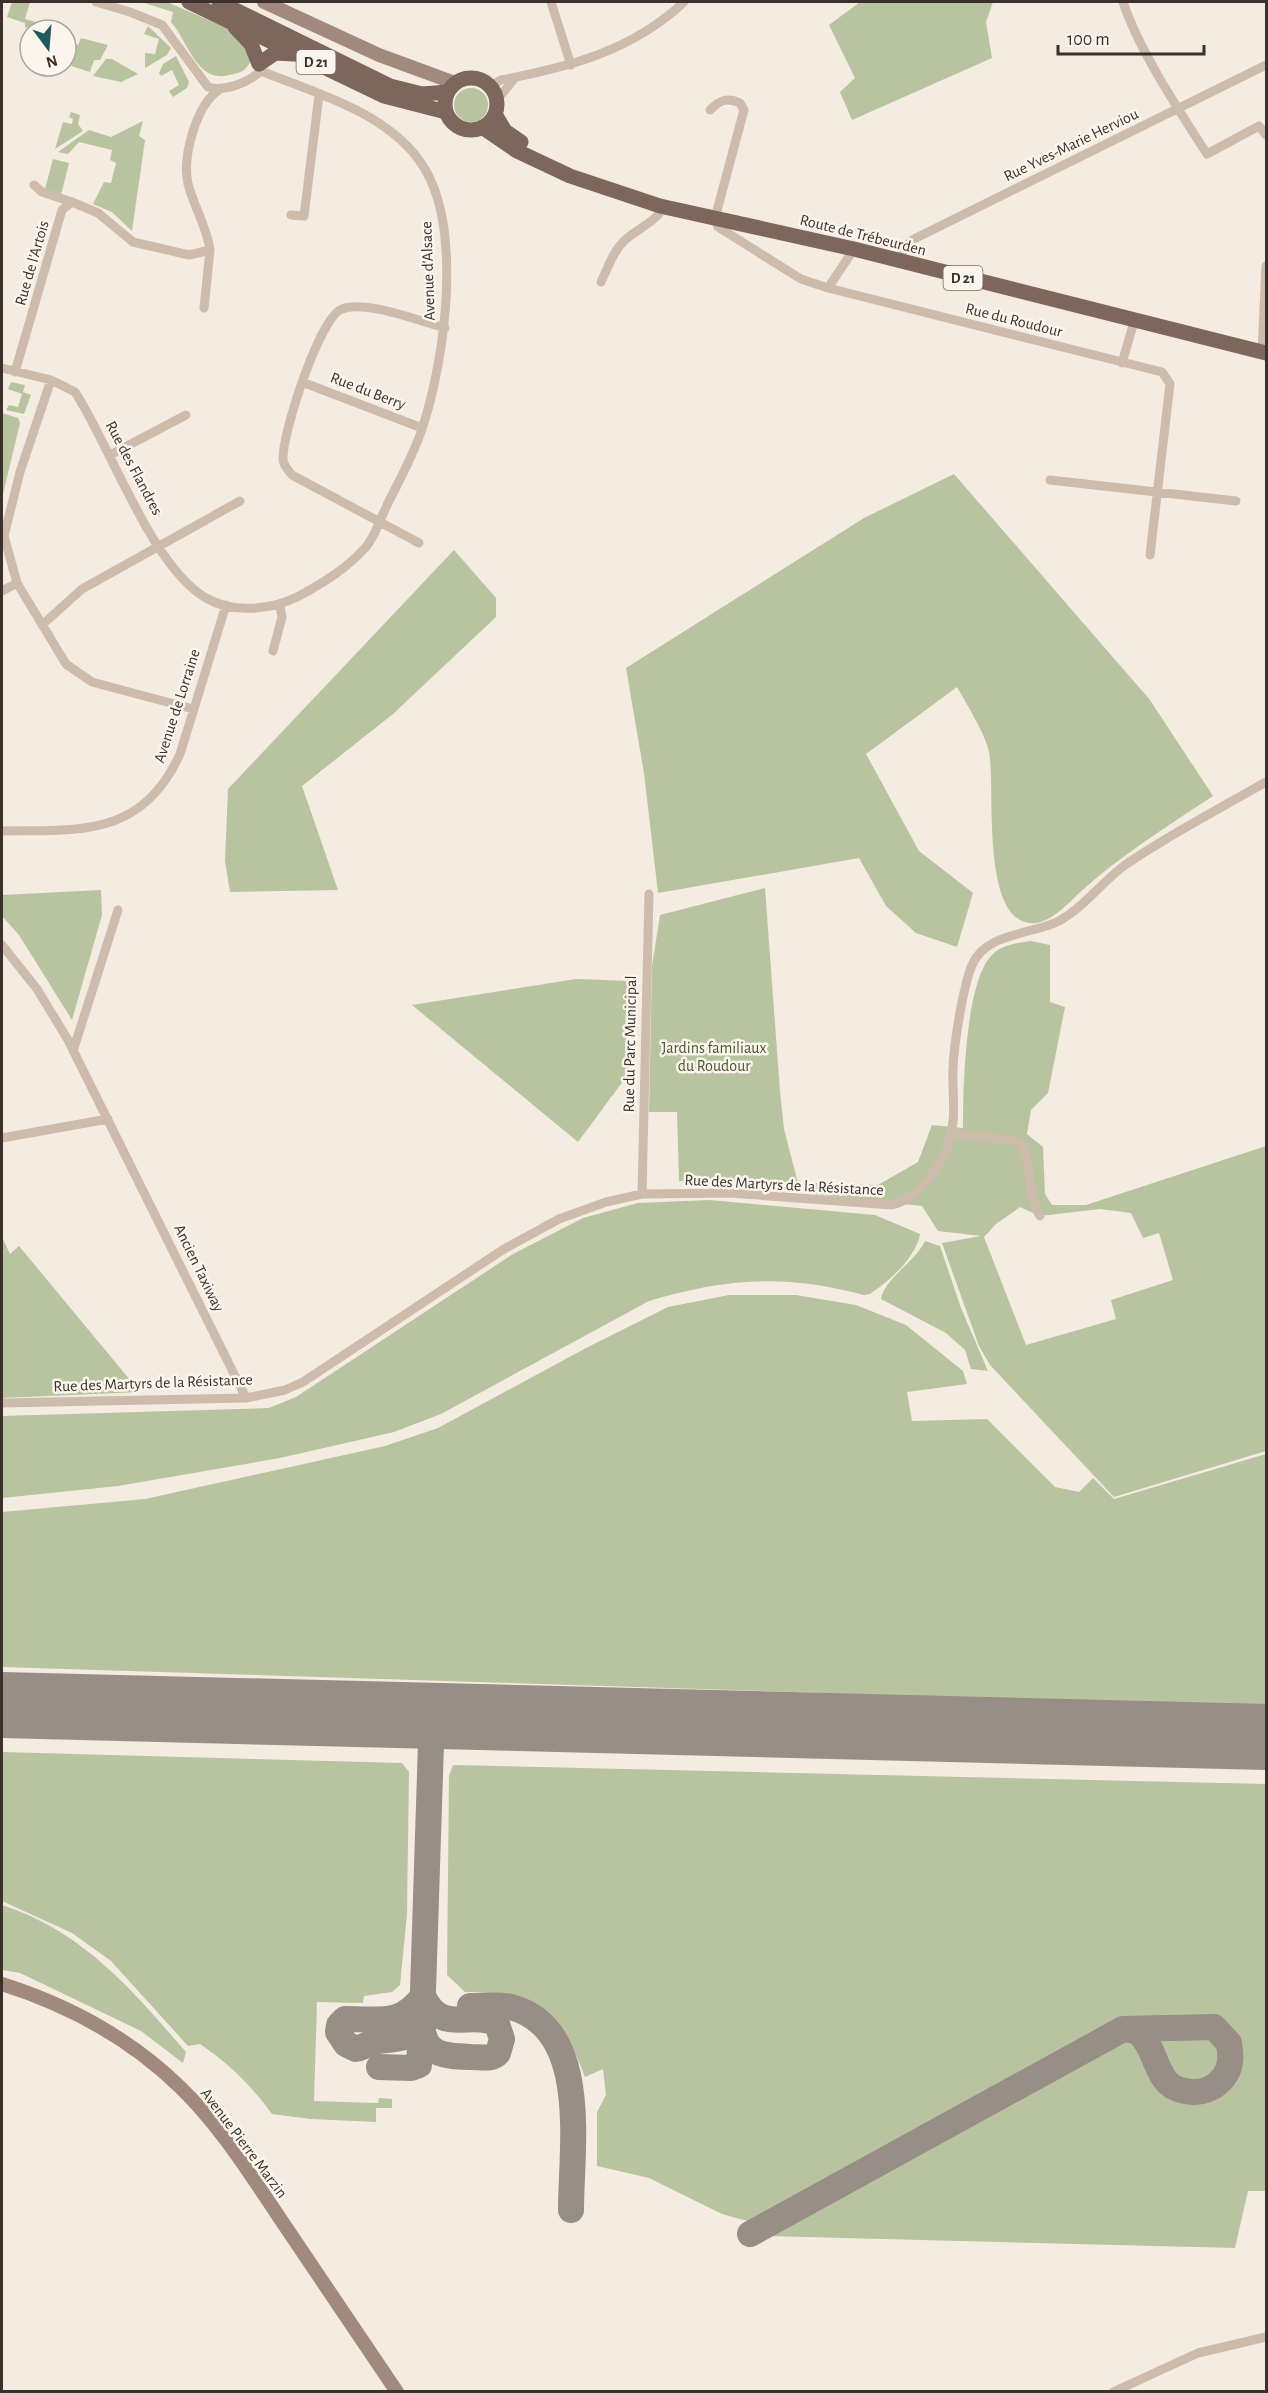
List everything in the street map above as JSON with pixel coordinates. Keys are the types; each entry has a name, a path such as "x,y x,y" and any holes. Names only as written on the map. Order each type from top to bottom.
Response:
{"main road":[{"name":"D 21","path":"189,2 219,8 390,86 422,94 451,88"},
{"path":"264,2 451,88"},
{"name":"D 21","path":"219,8 304,57 384,96 446,112"},
{"path":"219,8 251,44 260,68 275,53 286,52 304,57"},
{"path":"470,78 484,81 494,100 482,127 469,130 460,127 446,112 451,88 470,78"},
{"name":"Route de Trébeurden","path":"494,100 505,131 525,146 562,165 660,206"},
{"name":"Route de Trébeurden","path":"482,127 517,151 570,176 660,206 854,249 1134,322 1264,353"},
{"name":"Avenue Pierre Marzin","path":"2,1984 66,2008 111,2033 158,2068 197,2104 241,2160 397,2391"}],"street":[{"path":"96,2 162,25 207,87 219,90"},
{"path":"551,2 572,65"},
{"path":"494,100 516,77 598,57 628,42 682,2"},
{"path":"1123,2 1129,20 1178,109 1208,154 1259,126 1266,135"},
{"name":"Rue Yves-Marie Herviou","path":"898,262 906,246 914,239 1266,65"},
{"path":"204,308 210,250 209,238 187,181 194,121 209,97 219,90 253,78 260,68"},
{"name":"Avenue d'Alsace","path":"226,605 255,608 280,606 328,581 367,547 422,428 445,328 446,270 440,205 421,162 393,132 369,117 260,68"},
{"path":"494,100 516,77"},
{"path":"291,215 304,216 319,95"},
{"path":"710,110 718,102 726,99 740,103 744,110 715,218"},
{"path":"34,185 42,192 98,213 133,243 189,255 210,250"},
{"name":"Rue de l'Artois","path":"15,372 62,210 72,202"},
{"path":"601,282 613,254 624,241 659,214 660,206"},
{"name":"Rue du Roudour","path":"715,218 718,227 801,279 828,288 1162,372 1170,384 1150,555"},
{"path":"828,288 854,249"},
{"path":"1264,353 1266,266"},
{"path":"418,543 292,475 283,462 292,409 330,318 339,310 352,306 373,309 445,328"},
{"path":"1122,363 1134,322"},
{"name":"Rue des Flandres","path":"2,368 51,380 75,392 173,568 207,598 226,605"},
{"path":"51,380 20,472 2,535 17,583 66,664 92,682 193,709"},
{"name":"Rue du Berry","path":"302,382 422,428"},
{"path":"110,455 186,415"},
{"path":"1050,480 1236,501"},
{"path":"42,625 82,588 240,501"},
{"path":"2,591 17,583"},
{"name":"Avenue de Lorraine","path":"2,831 55,830 101,825 134,813 157,793 171,775 180,754 226,605"},
{"path":"273,651 282,617 280,606"},
{"name":"Rue des Martyrs de la Résistance","path":"2,1403 246,1398 285,1390 303,1382 467,1272 559,1219 642,1194 730,1193 892,1205 907,1201 921,1189 944,1155 953,1122 953,1066 966,988 973,963 983,950 999,939 1058,921 1123,867 1179,830 1266,782"},
{"name":"Rue du Parc Municipal","path":"642,1194 649,894"},
{"path":"73,1051 118,910"},
{"name":"Ancien Taxiway","path":"2,945 37,989 73,1051 246,1398"},
{"path":"2,1138 108,1119"},
{"path":"950,1133 1018,1141 1023,1146 1028,1161 1032,1202 1040,1216"},
{"path":"1113,2391 1198,2353 1266,2337"}],"green space":[{"path":"12,2 30,2 25,18 18,18 18,21 7,17"},
{"path":"141,2 167,2 229,29 244,43 251,60 249,64 243,71 233,74 218,76 209,73 194,59 171,22 173,12"},
{"path":"860,2 993,2 986,22 992,58 852,120 840,92 855,78 829,25"},
{"path":"148,26 171,48 167,55 145,68 145,53 155,54 159,39 144,34"},
{"path":"81,38 108,45 100,60 94,60 90,72 78,68 78,45"},
{"path":"176,56 189,82 187,88 173,97 169,91 179,85 172,70 161,76 159,73 163,64"},
{"path":"106,59 112,59 138,74 121,82 93,76"},
{"path":"471,88 483,93 488,105 483,117 471,122 459,117 454,105 459,93"},
{"path":"71,112 80,115 78,124 83,131 55,149 63,122 72,124 73,119 69,117"},
{"path":"143,121 139,136 145,140 132,231 112,212 93,204 104,182 111,183 116,163 110,160 112,150 79,142 68,154 58,152 89,130 111,137"},
{"path":"53,159 69,163 61,195 45,189"},
{"path":"11,382 25,385 23,392 31,395 24,414 6,410 9,405 18,407 22,394 8,389"},
{"path":"2,413 18,418 20,423 3,494"},
{"path":"954,474 1150,700 1213,796 1126,855 1053,916 1036,923 1018,919 1006,904 998,880 994,852 989,752 980,728 957,687 866,754 919,851 973,893 957,947 916,933 886,906 859,858 658,893 644,773 626,668 864,518"},
{"path":"454,550 496,598 496,617 393,714 302,786 338,890 230,892 225,861 228,789"},
{"name":"Jardins familiaux du Roudour","path":"765,888 784,1129 799,1187 679,1181 677,1112 649,1112 652,966 660,915"},
{"path":"101,890 102,915 72,1020 19,935 2,916 2,895"},
{"path":"1031,941 1050,945 1050,1002 1065,1007 1048,1093 1031,1110 1027,1134 1043,1147 1045,1194 1052,1205 1086,1205 1266,1146 1266,1451 1114,1497 990,1365 979,1346 942,1243 981,1236 938,1231 922,1206 814,1194 814,1183 878,1185 918,1162 932,1125 963,1128 967,1037 976,988 983,969 992,955 1005,947","holes":["1020,1207 1040,1216 1100,1209 1131,1213 1143,1238 1159,1233 1173,1280 1111,1300 1116,1319 1026,1345 984,1237 996,1224"]},
{"path":"576,979 632,981 629,1073 578,1142 412,1005"},
{"path":"710,1200 875,1215 920,1234 907,1260 893,1276 870,1294 864,1295 808,1284 756,1282 704,1287 649,1301 441,1414 394,1432 280,1458 118,1486 2,1498 2,1416 269,1408 296,1397 513,1254 583,1218 638,1203"},
{"path":"2,1237 10,1254 19,1246 140,1392 2,1398"},
{"path":"925,1241 940,1246 961,1308 988,1371 971,1369 965,1350 946,1333 881,1299 888,1284"},
{"path":"729,1295 796,1295 856,1305 906,1325 963,1371 967,1384 907,1392 912,1421 987,1419 1055,1487 1079,1492 1093,1478 1114,1499 1266,1454 1266,1707 2,1667 2,1512 145,1499 385,1446 438,1428 586,1348 668,1307"},
{"path":"2,1752 402,1763 409,1772 407,1914 400,1985 392,1992 364,1996 363,2003 317,2002 314,2101 378,2103 379,2098 392,2099 392,2108 376,2108 376,2122 311,2119 272,2114 248,2085 221,2059 200,2044 188,2046 111,1961 72,1933 2,1901"},
{"path":"453,1765 1266,1784 1266,2191 1248,2191 1235,2248 767,2236 1131,2035 1142,2047 1156,2078 1168,2090 1180,2096 1205,2095 1226,2081 1232,2071 1234,2059 1232,2046 1220,2027 1173,2024 1117,2027 758,2224 722,2214 649,2178 597,2166 597,2112 606,2095 603,2069 585,2077 566,2036 543,2010 528,2001 511,1996 465,1992 447,1975 449,1776"},
{"path":"2,1905 31,1916 57,1930 104,1965 186,2052 183,2063 141,2031 20,1973 2,1970"},
{"path":"1198,2031 1220,2035 1227,2048 1228,2060 1225,2071 1218,2080 1196,2089 1184,2088 1165,2077 1145,2034"}],"taxiway":[{"path":"403,1715 420,1723 431,1743"},
{"path":"423,1996 430,2008 447,2019 487,2020 497,2024 502,2039 498,2053 493,2057 482,2058 444,2054 431,2048 423,2033 422,2022 431,1743 442,1724 462,1716"},
{"path":"422,2022 408,2036 374,2042 356,2049 346,2044 338,2032 339,2025 345,2019 388,2019 407,2012 423,1996"},
{"path":"470,2006 511,2007 537,2019 554,2039 565,2064 571,2093 573,2124 571,2210"},
{"path":"750,2234 1123,2029 1214,2027 1229,2043 1228,2070 1217,2084 1206,2090 1198,2092 1181,2090 1171,2086 1164,2079 1141,2035 1135,2031 1123,2029"},
{"path":"379,2067 411,2068 419,2065 421,2029"}],"runway":[{"path":"2,1705 1266,1737"}]}
